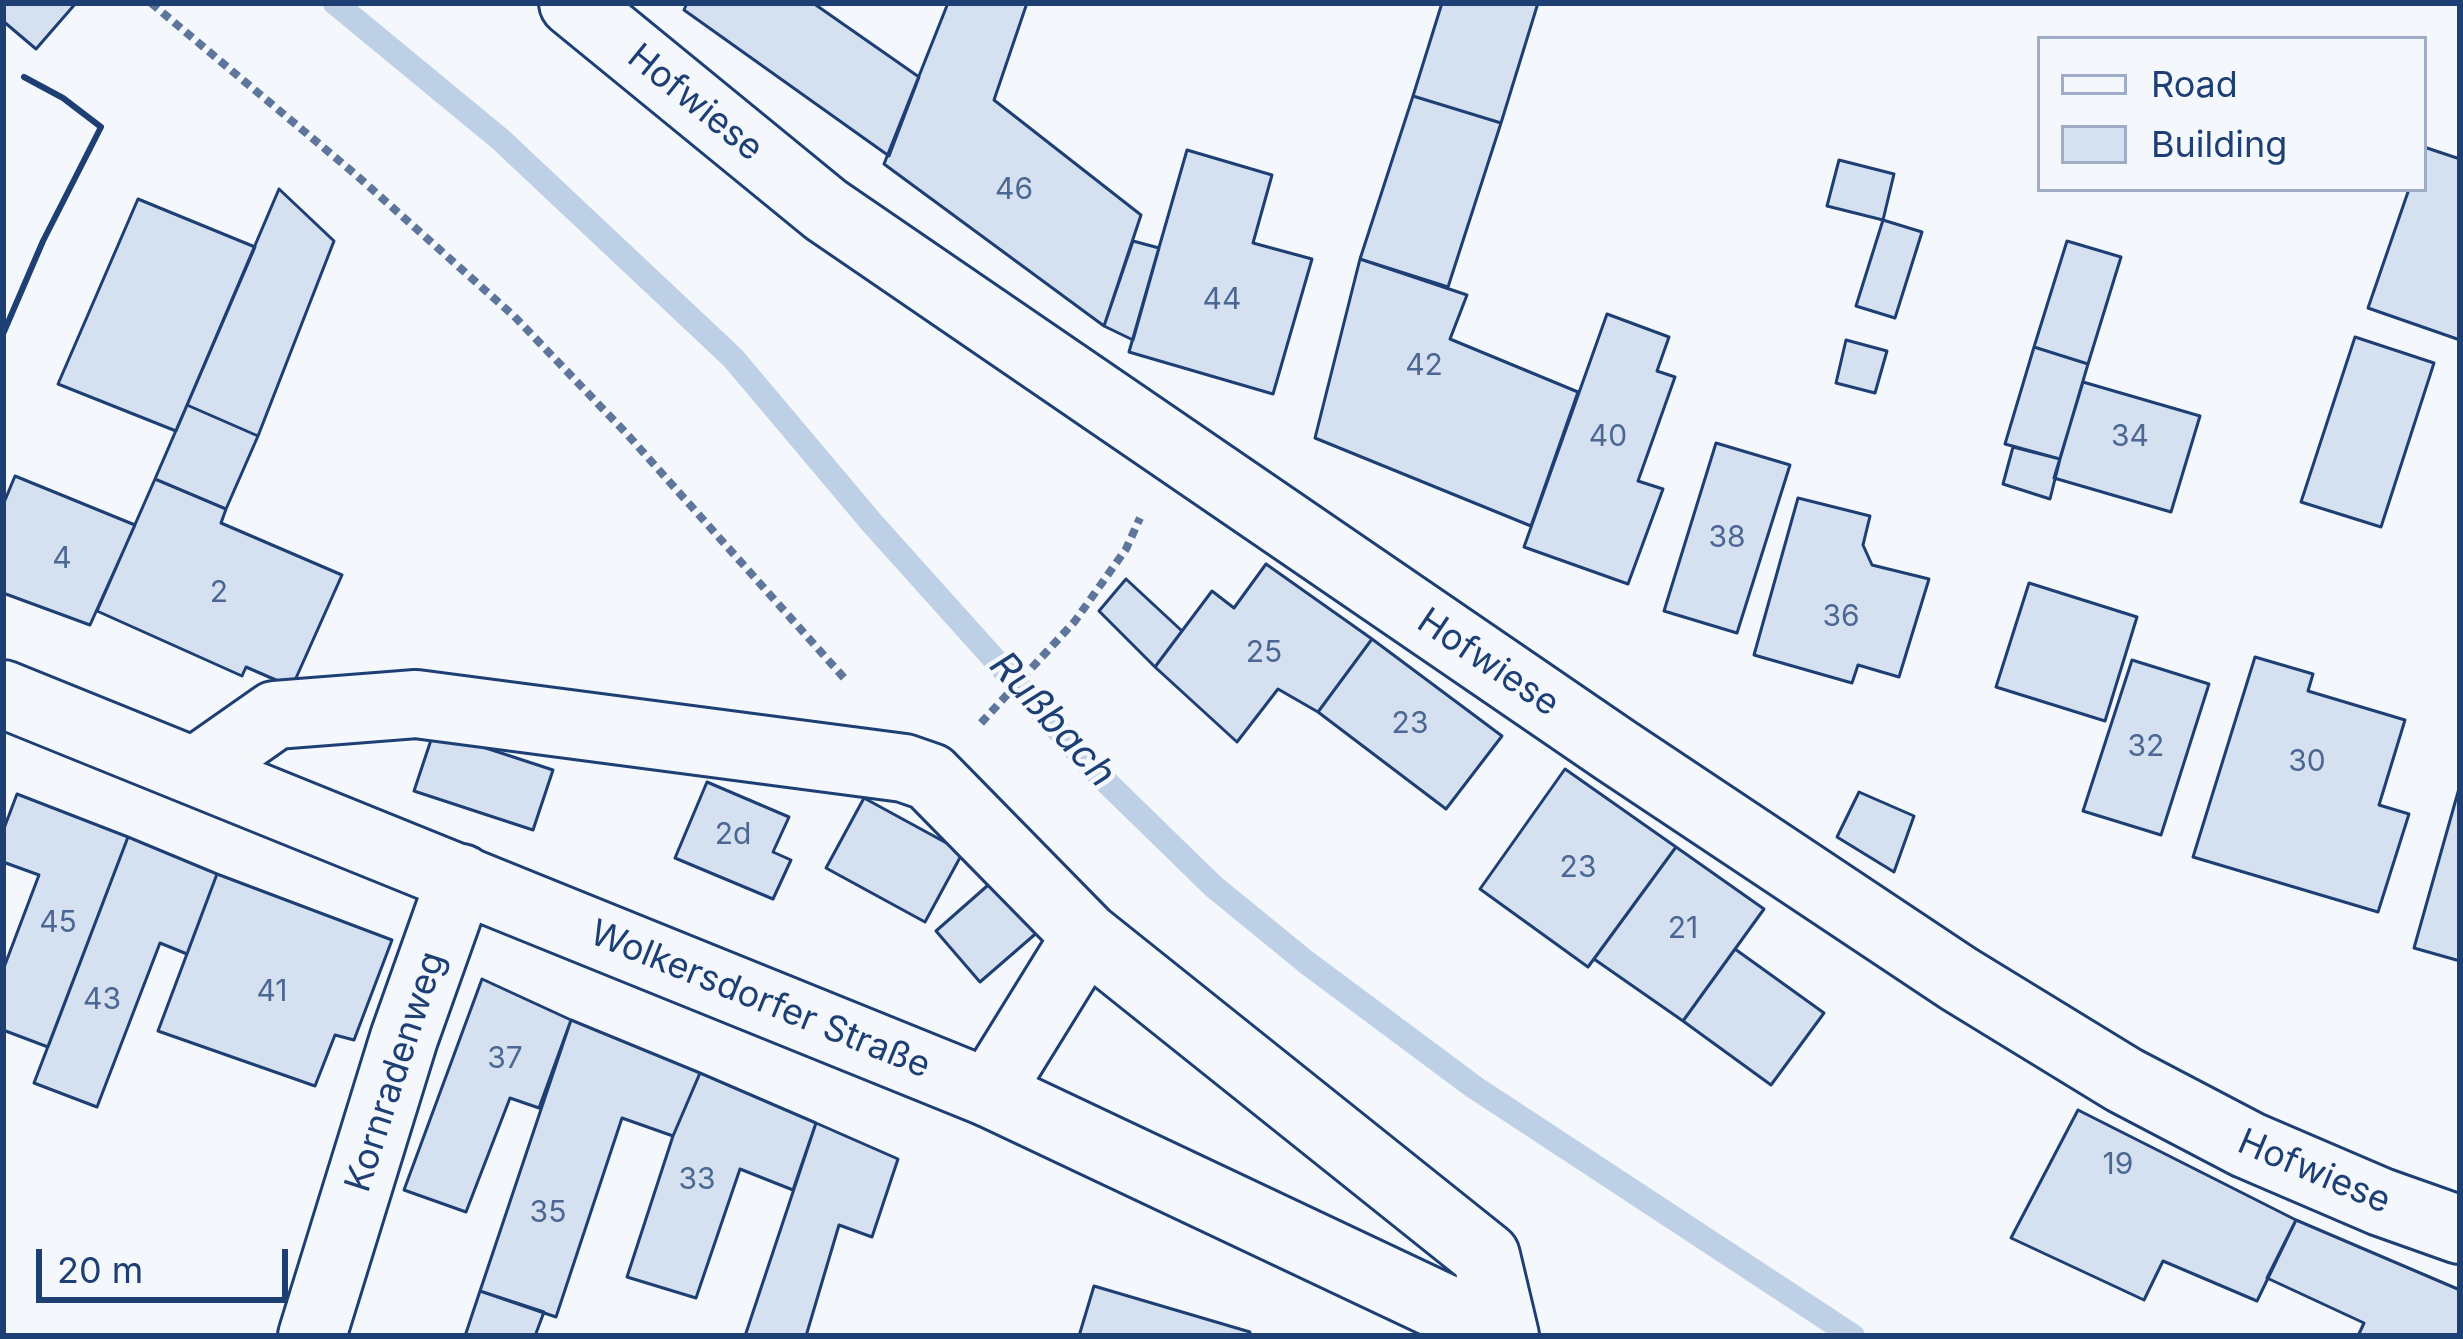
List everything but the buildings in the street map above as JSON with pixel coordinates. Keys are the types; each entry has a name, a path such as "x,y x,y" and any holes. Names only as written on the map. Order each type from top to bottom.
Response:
{"street":[{"name":"Hofwiese","path":"573,3 826,210 1959,979 2124,1080 2248,1145 2460,1230"},
{"name":"Wolkersdorfer Straße","path":"3,694 989,1093 1505,1336"},
{"path":"198,770 275,715 416,704 904,768 930,777 1085,936 1486,1256 1505,1336"},
{"name":"Kornradenweg","path":"312,1336 404,1038 461,878"},
{"path":"989,1093 1085,936"}],"path":[{"path":"152,3 514,316 626,433 882,721 904,768"},
{"path":"971,733 1075,621 1126,549 1168,446"}],"waterway":[{"name":"Rußbach","path":"335,3 500,139 733,358 872,523 1093,769 1213,886 1474,1087 1853,1336"}],"wall":[{"path":"3,334 43,241 101,127 63,98 24,77"}]}
